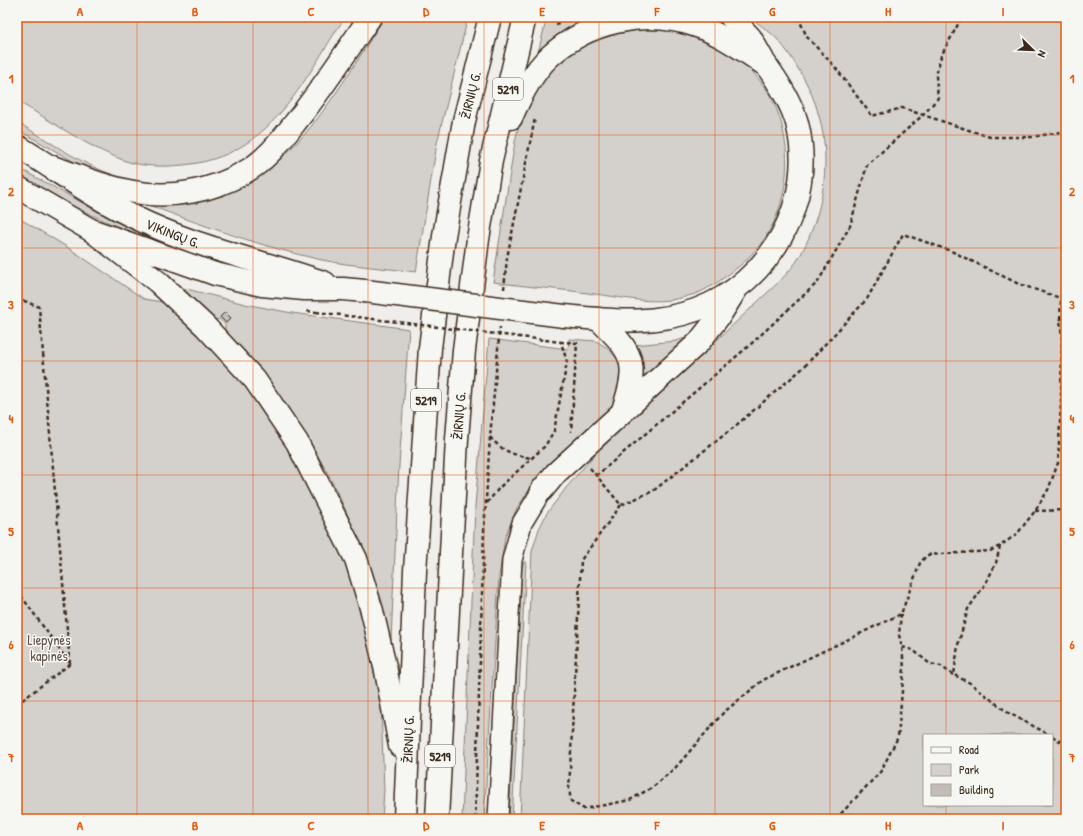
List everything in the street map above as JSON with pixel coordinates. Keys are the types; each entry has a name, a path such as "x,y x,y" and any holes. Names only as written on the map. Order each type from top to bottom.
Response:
{"main road":[{"path":"50,166 108,186 135,192 164,194 204,190 246,172 263,159 283,138 317,95 370,17"},
{"name":"ŽIRNIŲ G.","path":"405,819 415,571 430,348 444,236 464,121 490,17"},
{"name":"ŽIRNIŲ G.","path":"437,819 457,439 464,350 478,240 491,161 526,17"},
{"path":"491,161 522,92 548,58 566,43 591,30 619,21 645,17 671,19 713,32 766,65"},
{"path":"542,490 556,473 699,342 720,316 736,290 761,267 782,237 794,207 800,184 802,152 796,122 784,91 766,65 750,37 731,17"},
{"name":"VIKINGŲ G.","path":"17,146 104,201 147,223 201,244 343,289"},
{"name":"VIKINGŲ G.","path":"17,187 92,230 215,274 262,285 304,289 343,289 365,291 564,316 627,322 673,316 696,310 736,290"},
{"path":"92,230 158,282 205,326 255,380 297,442 356,559 368,596 386,671 407,789"},
{"path":"598,319 620,342 632,364 633,375 631,386 622,412"}],"street":[{"path":"498,819 512,560 522,523 542,490"}],"path":[{"path":"548,58 560,17"},
{"path":"798,17 807,37 835,67 872,116 902,108 990,137 1032,137 1066,131"},
{"path":"596,476 751,344 818,282 850,226 867,165 923,115 938,98 936,76 941,56 962,17"},
{"path":"503,297 507,258 535,115"},
{"path":"836,819 881,771 898,737 904,668 899,635 901,614 920,563 927,555 990,551 1017,534 1035,511 1048,490 1058,463 1062,365 1060,320 1066,155"},
{"path":"901,614 763,680 723,712 676,767 653,787 630,800 584,809 571,801 569,789 581,560 621,505 653,491 733,428 803,368 867,299 904,234 951,251 1018,284 1066,300"},
{"path":"17,298 38,307 70,664"},
{"path":"17,305 24,301"},
{"path":"316,312 577,343 570,443 621,505"},
{"path":"1060,320 1066,314"},
{"path":"475,819 490,437 501,320"},
{"path":"487,503 500,487 545,446 554,431 568,362 561,342"},
{"path":"490,437 498,447 506,452 532,458"},
{"path":"1035,511 1066,510"},
{"path":"954,675 958,645 968,608 986,584 996,563 1000,546"},
{"path":"17,590 70,664"},
{"path":"902,647 913,650 930,664 941,666 970,683 1007,712 1047,734"},
{"path":"17,704 70,664"},
{"path":"1053,737 1066,745"}],"green space":[{"path":"17,17 345,17 298,90 281,112 262,132 239,148 213,159 183,165 160,166 137,164 109,155 82,141 17,101"},
{"path":"385,17 468,17 437,143 416,272 345,264 300,255 234,236 148,205 257,177 277,162 295,145 328,104"},
{"path":"547,17 593,17 558,36 538,53"},
{"path":"750,17 1066,17 1066,819 520,819 532,551 539,529 547,513 596,453 781,280 800,256 811,233 823,187 825,163 824,139 819,115 811,92 799,70 784,47 769,32"},
{"path":"660,28 684,33 705,40 725,50 745,64 768,92 777,111 783,132 786,153 786,175 783,197 776,217 766,236 747,260 721,280 698,293 676,299 653,301 630,299 493,282 517,134 524,108 535,87 560,61 591,43 624,32"},
{"path":"17,122 78,159 112,174 146,182 145,185 90,171 17,129"},
{"path":"17,167 99,212 154,237 153,241 118,227 50,195 17,177"},
{"name":"Liepynės kapinės","path":"17,217 67,247 144,299 162,302 203,340 244,385 280,434 343,553 363,623 381,705 384,791 382,819 17,819"},
{"path":"179,287 245,304 292,313 409,329 399,465 391,640 379,597 364,555 347,514 307,436 282,399 255,364 225,331 225,324 219,319 215,320"},
{"path":"692,336 643,382 642,362 634,345 676,341"},
{"path":"489,339 568,349 569,339 596,341 609,349 621,364 623,376 613,406 557,457 535,481 516,510 505,537 499,576 484,819 462,819 475,507"},
{"path":"524,562 526,562 512,819 509,819 522,567"}],"building":[{"path":"225,312 231,318 226,323 220,317"}]}
